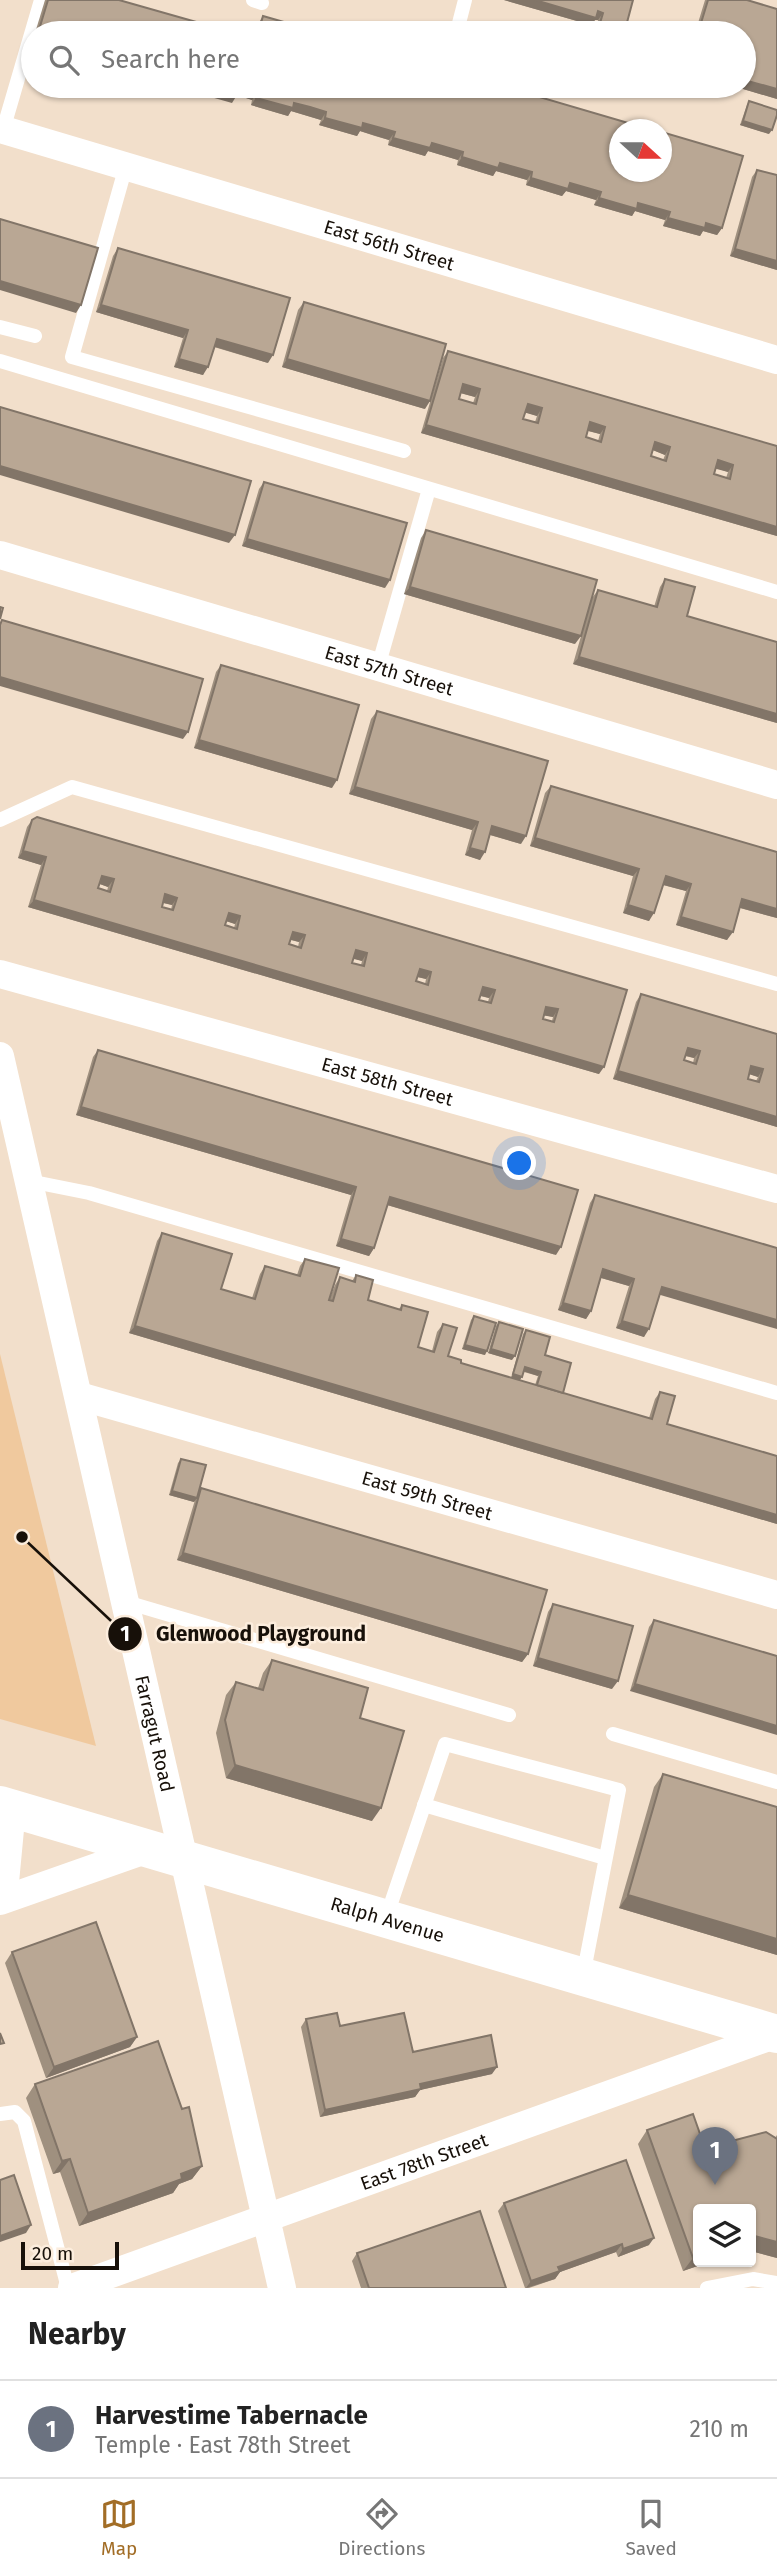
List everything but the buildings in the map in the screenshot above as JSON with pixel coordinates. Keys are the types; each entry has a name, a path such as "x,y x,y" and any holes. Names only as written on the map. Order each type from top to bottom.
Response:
{"main road":[{"name":"Ralph Avenue","path":"4,1807 777,2034"},
{"path":"0,1882 4,1807"}],"street":[{"name":"East 56th Street","path":"1,129 777,360"},
{"name":"East 57th Street","path":"0,555 777,785"},
{"name":"East 58th Street","path":"0,974 777,1189"},
{"name":"Farragut Road","path":"0,1056 126,1602 166,1854 266,2220 282,2288"},
{"name":"East 59th Street","path":"79,1396 777,1595"},
{"path":"0,1901 166,1854"},
{"name":"East 78th Street","path":"70,2288 266,2220 777,2034"}],"lane":[{"path":"34,21 41,0"},
{"path":"460,21 465,0"},
{"path":"1,129 21,64"},
{"path":"126,166 72,356 404,451"},
{"path":"0,327 35,336"},
{"path":"0,361 777,592"},
{"path":"378,667 429,489"},
{"path":"0,820 72,787 777,984"},
{"path":"29,1181 89,1193 777,1393"},
{"path":"126,1602 509,1715"},
{"path":"613,1734 777,1782"},
{"path":"386,1919 445,1744 619,1790 583,1977"},
{"path":"424,1805 605,1858"},
{"path":"0,2114 15,2112 24,2121 70,2288"},
{"path":"707,2288 753,2279 777,2283"}],"shaded area":[{"path":"0,1354 96,1746 0,1719"}],"place":[{"name":"Glenwood Playground","path":"22,1537"},
{"name":"Harvestime Tabernacle","path":"715,2185"}]}
